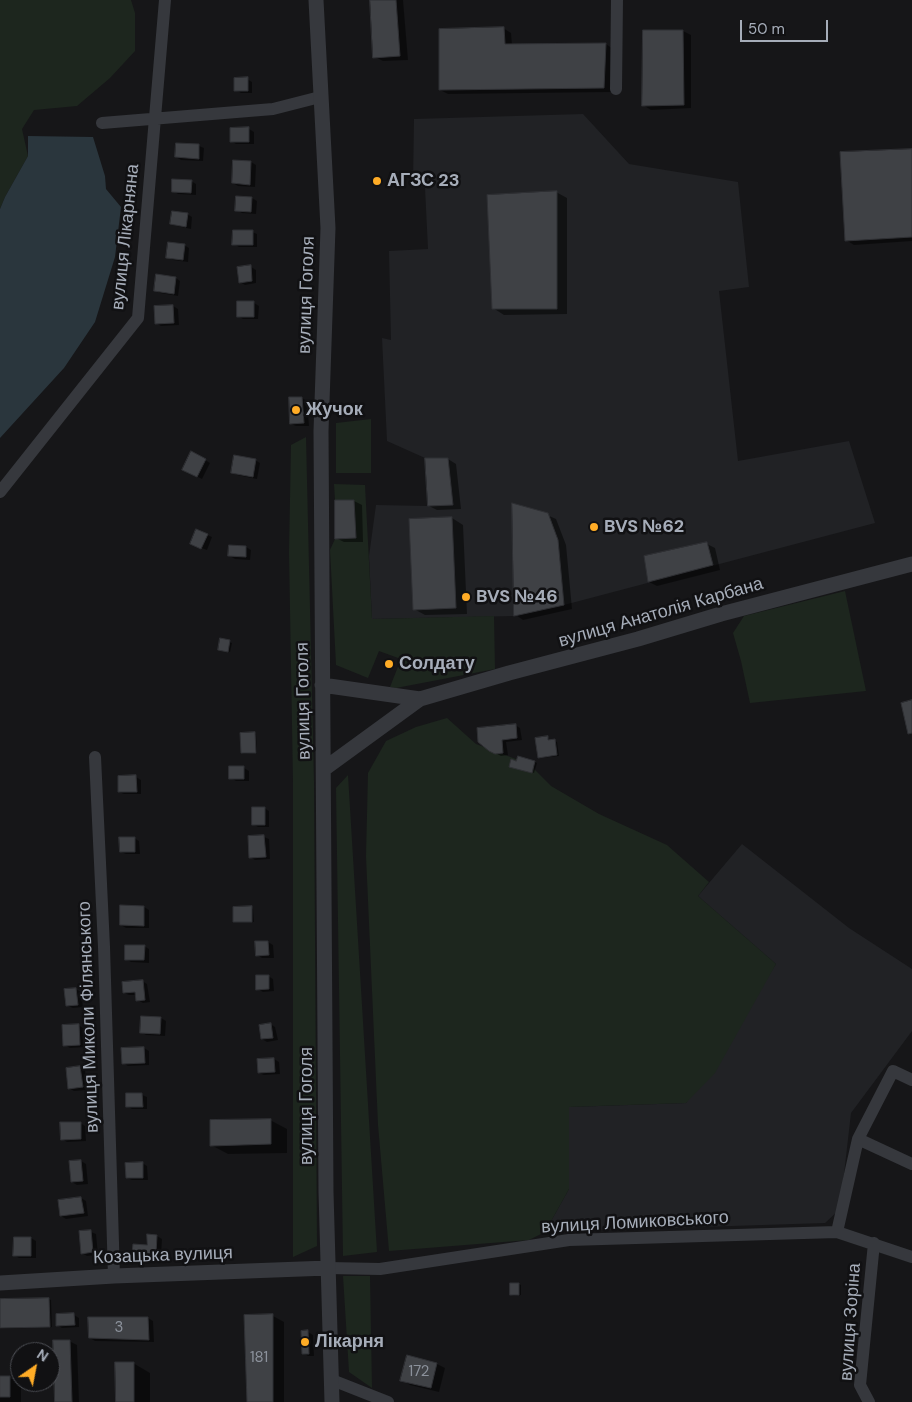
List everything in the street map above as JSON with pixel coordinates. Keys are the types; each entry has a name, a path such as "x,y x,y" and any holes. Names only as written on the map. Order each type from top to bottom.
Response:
{"street":[{"name":"вулиця Лікарняна","path":"0,492 138,318 165,0"},
{"name":"вулиця Гоголя","path":"316,0 328,228 321,431 326,1182 332,1402"},
{"path":"616,89 617,0"},
{"path":"102,123 273,109 320,96"},
{"name":"вулиця Анатолія Карбана","path":"420,699 638,639 720,614 912,564"},
{"path":"322,685 420,699"},
{"path":"324,769 420,699"},
{"name":"вулиця Миколи Філянського","path":"95,756 104,947 114,1276"},
{"path":"837,1232 858,1139 893,1071 912,1080"},
{"path":"858,1139 912,1164"},
{"name":"вулиця Ломиковського","path":"328,1268 380,1270 569,1240 837,1232 912,1257"},
{"name":"вулиця Зоріна","path":"869,1402 860,1385 874,1243"},
{"name":"Козацька вулиця","path":"0,1283 114,1276 328,1268"},
{"path":"332,1380 388,1402"}],"shaded area":[{"path":"0,0 131,0 135,13 135,51 110,78 77,106 34,110 22,129 28,156 0,209"},
{"path":"583,114 629,164 738,182 749,287 719,291 738,461 849,441 875,523 564,605 558,540 548,514 512,503 514,616 372,619 369,556 376,505 428,506 425,458 387,441 382,338 391,340 389,251 428,249 425,188 413,183 414,119"},
{"path":"28,136 93,137 105,176 106,189 121,207 115,257 95,322 64,368 0,438 0,209 28,156"},
{"path":"371,419 371,473 336,473 336,423"},
{"path":"306,437 314,781 317,1246 293,1257 293,782 289,552 291,445"},
{"path":"334,484 365,485 372,619 494,616 495,669 396,688 390,687 401,659 379,651 368,678 336,665 330,550 335,539 356,538 354,500 335,500"},
{"path":"845,591 866,691 750,703 733,633 744,616"},
{"path":"447,718 476,744 529,764 551,786 599,814 667,845 709,882 698,896 776,964 715,1073 686,1103 569,1107 569,1189 545,1232 529,1240 389,1251 378,1125 366,856 368,773 386,741 416,727"},
{"path":"348,775 377,1252 343,1256 336,788"},
{"path":"742,844 849,928 912,969 912,1031 851,1113 840,1209 825,1223 545,1232 569,1189 569,1107 686,1103 776,964 698,896"},
{"path":"343,1276 370,1276 372,1388 349,1372"}],"building":[{"path":"370,0 396,0 400,56 373,58"},
{"path":"504,27 505,44 606,43 604,88 439,90 439,29"},
{"path":"643,30 683,30 684,105 642,106"},
{"path":"248,77 248,91 234,91 234,78"},
{"path":"249,127 249,142 230,142 230,128"},
{"path":"176,143 199,144 199,159 175,157"},
{"path":"912,149 912,237 845,241 840,152"},
{"path":"233,160 251,161 250,185 232,183"},
{"path":"172,179 192,180 191,193 172,192"},
{"path":"557,191 557,309 492,309 487,195"},
{"path":"236,196 252,197 251,212 235,211"},
{"path":"172,211 188,213 186,227 170,224"},
{"path":"233,230 253,230 253,245 232,245"},
{"path":"168,242 185,244 183,260 166,258"},
{"path":"251,265 252,281 239,283 237,267"},
{"path":"156,274 176,277 174,294 154,291"},
{"path":"237,301 254,301 254,317 237,317"},
{"path":"173,305 174,323 155,324 154,306"},
{"name":"Жучок","path":"289,397 302,397 304,423 290,424"},
{"path":"191,451 206,459 197,477 182,470"},
{"path":"234,455 256,459 253,477 231,473"},
{"path":"425,458 448,458 453,505 428,506"},
{"path":"335,500 354,500 356,538 335,539"},
{"path":"512,503 548,513 558,540 564,605 514,616"},
{"path":"452,517 456,608 413,610 409,519"},
{"path":"196,529 208,534 201,549 190,544"},
{"path":"707,542 713,565 648,582 644,556"},
{"path":"229,545 246,546 246,557 228,556"},
{"path":"220,638 230,640 228,652 218,650"},
{"path":"912,700 912,733 908,734 901,703"},
{"path":"516,724 517,738 502,740 503,753 495,754 478,742 477,728"},
{"path":"255,732 256,753 241,753 240,733"},
{"path":"548,736 548,740 555,739 557,755 538,758 535,738"},
{"path":"518,756 535,761 532,773 509,767 511,759 516,761"},
{"path":"229,766 244,766 244,779 229,779"},
{"path":"136,775 137,792 118,792 118,776"},
{"path":"252,807 265,807 265,825 252,825"},
{"path":"264,835 266,857 249,858 248,836"},
{"path":"119,837 135,837 135,852 120,852"},
{"path":"120,905 144,906 144,926 120,925"},
{"path":"252,906 252,922 233,922 233,907"},
{"path":"255,941 268,941 269,955 256,956"},
{"path":"125,945 145,945 144,960 125,960"},
{"path":"256,975 269,975 269,989 256,990"},
{"path":"143,980 145,1000 136,1001 135,992 123,993 122,982"},
{"path":"76,988 78,1005 66,1006 64,989"},
{"path":"141,1016 161,1017 160,1034 140,1033"},
{"path":"271,1023 273,1038 261,1039 259,1025"},
{"path":"79,1024 80,1045 63,1046 62,1025"},
{"path":"144,1047 145,1063 122,1064 121,1048"},
{"path":"274,1058 275,1072 258,1073 257,1059"},
{"path":"80,1066 83,1087 68,1089 66,1068"},
{"path":"126,1093 142,1093 143,1107 126,1107"},
{"path":"271,1119 271,1144 210,1146 210,1120"},
{"path":"60,1122 81,1122 81,1139 61,1140"},
{"path":"81,1160 83,1181 71,1182 69,1161"},
{"path":"143,1162 143,1178 126,1178 125,1163"},
{"path":"81,1197 84,1213 60,1216 58,1200"},
{"path":"91,1230 93,1252 81,1254 79,1231"},
{"path":"147,1234 157,1235 156,1254 132,1253 133,1244 147,1245"},
{"path":"14,1237 31,1237 31,1256 13,1256"},
{"path":"510,1283 519,1283 519,1295 510,1295"},
{"path":"49,1298 50,1327 0,1328 0,1299"},
{"path":"74,1313 75,1325 56,1326 56,1314"},
{"path":"273,1314 273,1402 247,1402 244,1315"},
{"path":"88,1317 148,1317 149,1340 89,1338"},
{"path":"308,1330 309,1354 302,1354 301,1331"},
{"path":"53,1340 70,1340 72,1402 55,1402 55,1392 60,1392 60,1342 53,1342"},
{"path":"407,1355 437,1363 431,1388 400,1381"},
{"path":"115,1362 134,1362 134,1402 116,1402"},
{"path":"0,1376 10,1376 10,1397 0,1397"}],"place":[{"name":"АГЗС 23","path":"377,181"},
{"name":"Жучок","path":"296,410"},
{"name":"BVS №62","path":"594,527"},
{"name":"BVS №46","path":"466,597"},
{"name":"Солдату","path":"389,664"},
{"name":"Лікарня","path":"305,1342"}]}
